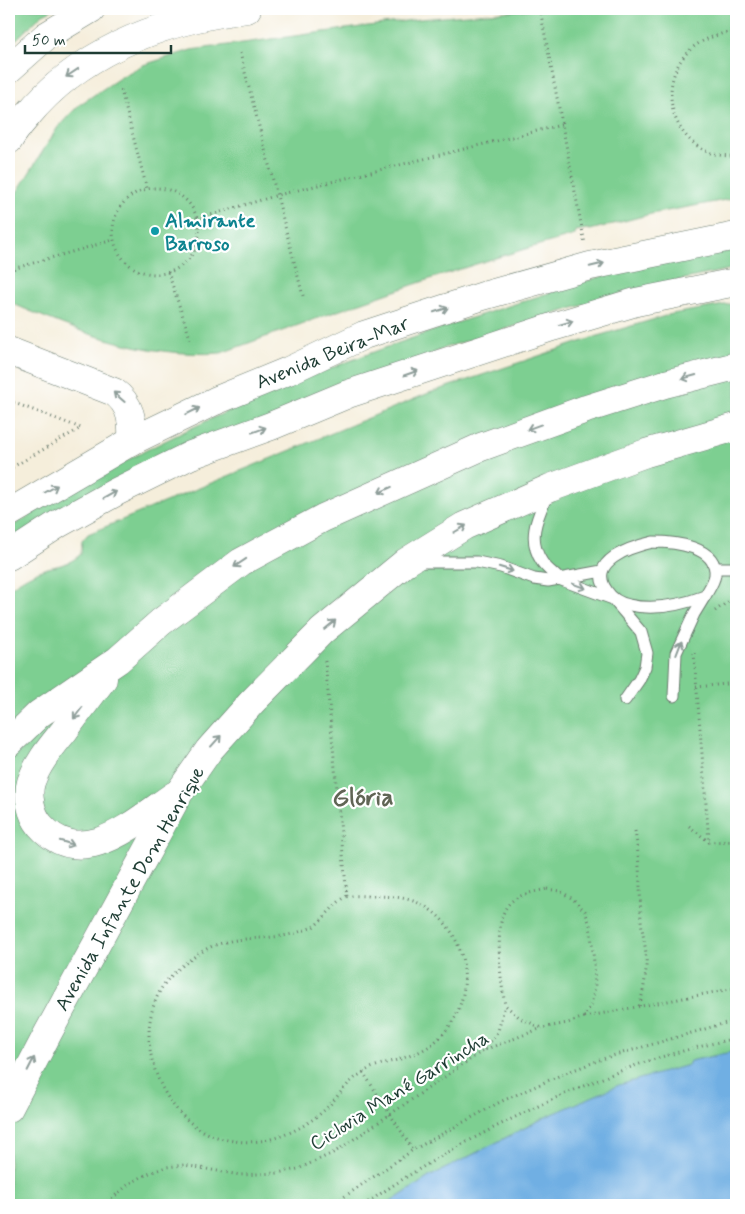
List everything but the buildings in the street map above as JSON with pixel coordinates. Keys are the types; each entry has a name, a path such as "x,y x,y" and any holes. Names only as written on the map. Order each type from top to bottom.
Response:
{"main road":[{"path":"9,70 46,36 91,9"},
{"path":"9,140 43,97 68,75 108,50 147,32 188,19 247,9"},
{"name":"Avenida Beira-Mar","path":"9,513 132,442 215,400 288,371 364,335 483,296 590,266 736,236"},
{"path":"9,556 58,524 191,454 271,426 348,394 552,327 627,305 736,282"},
{"path":"9,351 114,392 123,398 129,409 132,424 132,442"},
{"path":"9,743 39,714 118,660 161,622 241,562 323,518 498,440 586,408 665,384 736,366"},
{"name":"Avenida Infante Dom Henrique","path":"9,1108 52,1024 179,793 209,750 252,702 322,631 406,562 464,526 550,488 646,453 736,427"},
{"path":"118,660 44,757 34,774 30,784 30,798 38,823 50,835 63,842 80,846 95,843 118,833 179,793"}],"lane":[{"path":"550,488 534,525 533,537 536,551 542,562 559,579 628,605 665,607 705,596"},
{"path":"624,700 639,680 645,667 647,653 641,632 612,599 602,581 602,571 610,559 623,551 653,542 669,542 697,549 708,558 715,568 715,577 694,614 676,653 674,696"},
{"path":"406,562 477,562 501,567 534,579 548,581 602,571"},
{"path":"715,568 736,568"}],"path":[{"path":"540,9 561,125 590,266"},
{"path":"736,36 736,30 702,41 689,50 680,61 673,77 671,96 671,105 686,137 700,148 714,154 736,156"},
{"path":"240,53 303,296"},
{"path":"121,90 147,188"},
{"path":"198,220 278,195 561,125"},
{"path":"147,188 160,188 172,191 183,198 192,208 198,220 199,233 193,252 180,267 168,272 154,274 140,271 128,264 119,253 113,240 116,214 123,202 134,193 147,188"},
{"path":"9,270 113,240"},
{"path":"168,272 190,341"},
{"path":"9,401 81,428 9,469"},
{"path":"710,617 716,610 736,596"},
{"path":"322,631 347,897"},
{"path":"693,649 709,842"},
{"path":"696,686 736,683"},
{"path":"689,826 709,842 736,841"},
{"path":"635,831 641,890 641,921 646,956 644,988 639,1007"},
{"path":"484,1050 498,1031 505,1005 501,984 499,928 502,913 508,904 518,897 547,889 560,891 573,899 585,911 590,925 595,987 591,1005 584,1017"},
{"path":"347,897 400,897 418,903 434,912 448,926 461,949 466,976 456,1017 430,1047 402,1059 378,1064 362,1072 345,1085 322,1113 282,1138 255,1142 225,1139 199,1129 177,1111 163,1089 153,1067 148,1040 151,1013 160,989 181,966 200,952 221,943 246,939 274,938 314,926 347,897"},
{"path":"505,1005 520,1018 542,1028 568,1023 584,1017 736,988"},
{"path":"332,1205 413,1150 500,1102 605,1058 736,1020"},
{"name":"Ciclovia Mané Garrincha","path":"104,1205 129,1184 147,1174 166,1167 184,1165 240,1175 277,1173 298,1169 335,1152 484,1050 542,1028"},
{"path":"364,1205 430,1162 540,1105 634,1066 736,1038"},
{"path":"362,1072 413,1150"},
{"path":"9,1197 26,1205"}],"green space":[{"path":"9,9 54,9 43,14 9,46"},
{"path":"534,9 736,9 736,198 651,214 590,230 576,231 575,235 441,275 221,353 165,351 112,341 86,333 9,302 9,205 58,127 79,105 121,77 143,65 191,50 420,19"},
{"path":"736,246 736,268 629,291 447,347 9,551 9,528 66,494 183,432 305,378 430,332 582,282 636,267"},
{"path":"736,303 736,1051 691,1061 688,1065 548,1116 429,1177 386,1205 9,1205 9,589 32,574 73,560 81,554 82,541 88,534 429,393 601,335 672,314"}],"water":[{"path":"736,1051 736,1205 386,1205 429,1177 548,1116 619,1085 688,1065 690,1061"}],"place":[{"name":"Almirante Barroso","path":"155,231"}],"district":[{"name":"Glória","path":"363,796"}]}
